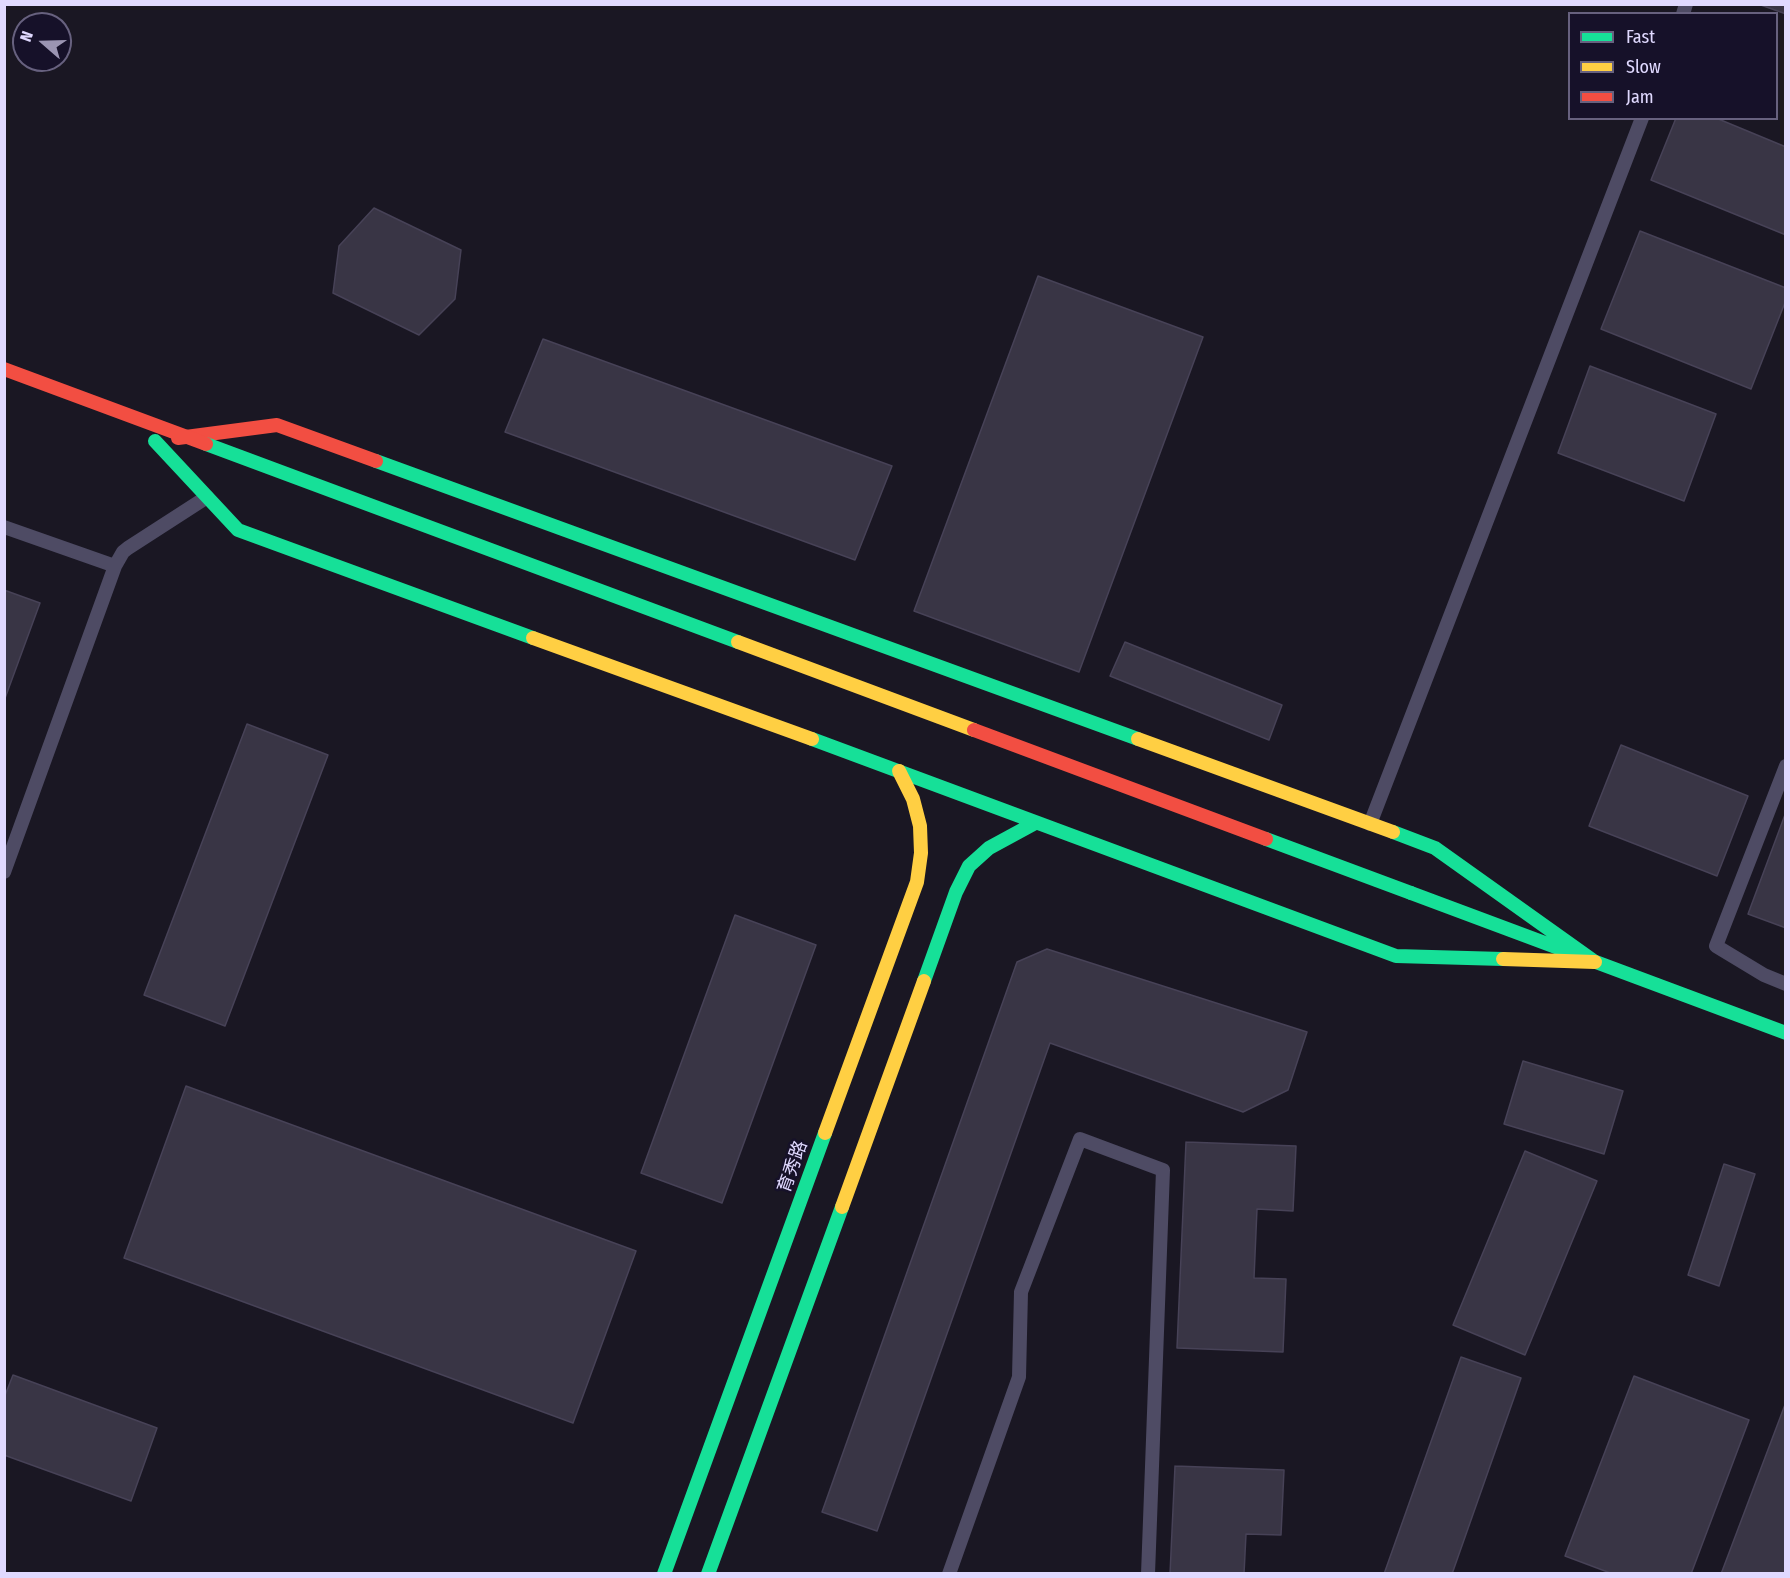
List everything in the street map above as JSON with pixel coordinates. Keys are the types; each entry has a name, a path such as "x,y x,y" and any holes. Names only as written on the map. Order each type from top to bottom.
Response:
{"street":[{"path":"4,369 1785,1033"},
{"path":"277,425 1435,848 1595,962 1396,956 899,771 238,530 155,441 277,425"},
{"name":"育秀路","path":"664,1574 917,882 921,853 920,826 913,799 899,771"},
{"path":"708,1574 956,892 969,866 989,848 1035,823"}],"lane":[{"path":"1370,824 1641,120"},
{"path":"4,872 115,566 128,548 207,497"},
{"path":"4,526 115,566"},
{"path":"1785,766 1716,946 1764,975 1785,984"},
{"path":"949,1574 1019,1377 1021,1292 1080,1138 1163,1170 1148,1574"}],"building":[{"path":"1758,4 1786,4 1786,14"},
{"path":"1675,120 1721,120 1786,147 1786,235 1651,180"},
{"path":"374,208 461,250 455,299 419,335 333,293 339,246"},
{"path":"1640,231 1786,288 1786,300 1751,389 1601,329"},
{"path":"1038,276 1203,337 1079,672 914,611"},
{"path":"543,339 892,466 855,560 505,432"},
{"path":"1590,366 1716,414 1684,501 1558,453"},
{"path":"4,590 40,603 4,701"},
{"path":"1125,642 1282,705 1269,740 1110,676"},
{"path":"247,724 328,755 225,1026 144,995"},
{"path":"1621,745 1748,796 1717,876 1589,826"},
{"path":"1786,812 1786,928 1748,914"},
{"path":"735,915 816,945 722,1203 641,1173"},
{"path":"1047,949 1307,1032 1288,1090 1243,1112 1050,1043 877,1531 822,1512 1017,962"},
{"path":"1523,1061 1623,1091 1604,1154 1504,1124"},
{"path":"186,1086 636,1251 573,1423 124,1258"},
{"path":"1186,1142 1296,1146 1293,1211 1257,1209 1254,1278 1286,1279 1283,1352 1177,1348"},
{"path":"1525,1151 1597,1181 1525,1355 1453,1325"},
{"path":"1724,1164 1755,1174 1719,1286 1688,1275"},
{"path":"1461,1357 1521,1378 1452,1574 1384,1574"},
{"path":"13,1375 157,1428 131,1501 4,1455 4,1398"},
{"path":"1634,1376 1749,1420 1691,1574 1613,1574 1565,1556"},
{"path":"1786,1402 1786,1574 1721,1574"},
{"path":"1175,1466 1284,1470 1281,1535 1246,1534 1244,1574 1170,1574"}],"traffic: fast":[{"path":"155,441 238,530 533,638"},
{"path":"206,444 738,642"},
{"path":"376,461 1138,739"},
{"path":"812,739 1396,956 1503,959"},
{"path":"924,981 956,892 969,866 989,848 1035,823"},
{"path":"1393,832 1435,848 1595,962"},
{"path":"1266,839 1411,893"},
{"path":"1411,893 1786,1033"},
{"path":"664,1574 825,1133"},
{"path":"708,1574 842,1207"}],"traffic: slow":[{"path":"533,638 812,739"},
{"path":"738,642 974,730"},
{"path":"1138,739 1393,832"},
{"path":"825,1133 917,882 921,853 920,826 913,799 899,771"},
{"path":"1503,959 1595,962"},
{"path":"842,1207 924,981"}],"traffic: jam":[{"path":"4,369 206,444"},
{"path":"178,438 277,425 376,461"},
{"path":"974,730 1266,839"}]}
